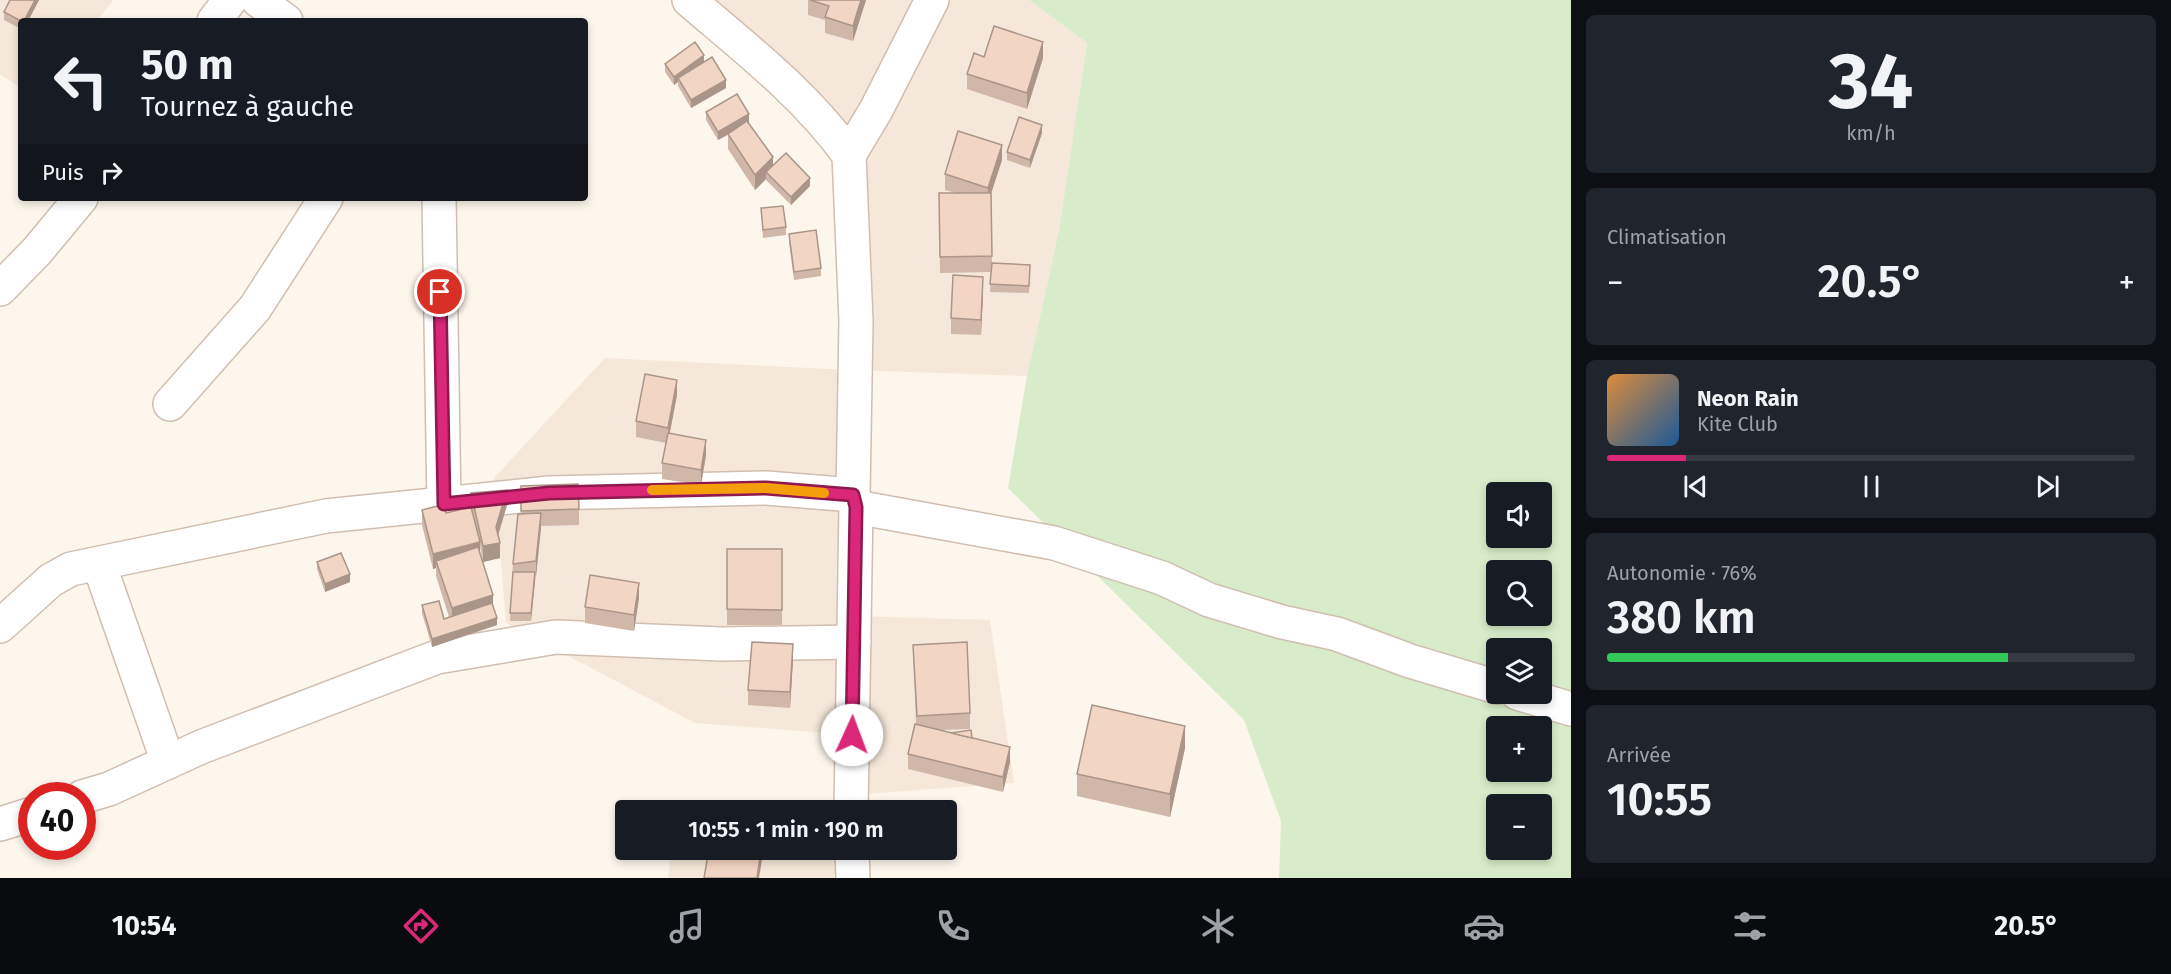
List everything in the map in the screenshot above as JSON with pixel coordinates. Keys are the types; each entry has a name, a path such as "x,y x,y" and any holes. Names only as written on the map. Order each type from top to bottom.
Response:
{"street":[{"path":"216,18 230,0"},
{"path":"258,0 282,18"},
{"path":"689,0 799,96 834,134 849,155 856,321 851,800"},
{"path":"849,155 876,110 932,0"},
{"path":"0,289 37,251 79,201"},
{"path":"170,404 255,308 324,201"},
{"path":"439,201 444,504"},
{"path":"0,626 51,580 71,568 326,516 549,493 766,488 855,501 1054,543 1162,578 1209,600 1282,622 1337,634 1410,661 1486,684"},
{"path":"99,564 168,762"},
{"path":"96,793 110,789 168,762 437,657 556,637 721,644 854,642"},
{"path":"1552,703 1571,709"},
{"path":"0,824 18,818"},
{"path":"852,860 853,878"}],"shaded area":[{"path":"0,0 113,0 99,18 18,18 18,86 0,74"},
{"path":"694,0 1029,0 1087,43 1059,230 1027,376 851,370 838,156"},
{"path":"605,358 851,370 854,616 990,620 1014,783 851,795 852,735 695,723 506,623 494,478"},
{"path":"670,860 849,860 849,878 668,878"}],"green space":[{"path":"1029,0 1571,0 1571,878 1279,878 1281,821 1244,720 1008,488 1027,376 1059,230 1087,43"}],"building":[{"path":"10,0 35,0 26,18 18,19 4,12"},
{"path":"810,0 861,0 853,26 825,17 829,6"},
{"path":"994,26 1043,42 1027,93 967,74 974,53 984,57"},
{"path":"695,42 704,55 674,77 665,64"},
{"path":"712,57 726,80 691,100 678,78"},
{"path":"737,94 749,114 718,132 706,112"},
{"path":"1019,117 1042,125 1030,160 1007,152"},
{"path":"747,121 773,157 755,175 728,134"},
{"path":"958,131 1002,145 988,188 945,174"},
{"path":"786,153 810,178 791,197 766,172"},
{"path":"939,193 991,193 992,256 940,257"},
{"path":"783,206 786,227 763,230 761,208"},
{"path":"816,230 821,268 794,272 789,234"},
{"path":"992,263 1030,265 1029,286 990,284"},
{"path":"953,275 983,277 981,320 951,318"},
{"path":"645,374 677,380 668,428 636,421"},
{"path":"668,433 706,440 701,470 662,463"},
{"path":"578,484 579,509 521,511 521,486"},
{"path":"507,490 496,527 500,543 483,546 471,493"},
{"path":"445,504 446,513 471,507 480,542 433,554 422,510"},
{"path":"541,513 536,561 513,564 518,514"},
{"path":"478,547 493,595 452,608 436,561"},
{"path":"727,549 782,549 782,610 727,609"},
{"path":"341,553 350,574 325,584 317,562"},
{"path":"513,572 535,572 531,613 510,613"},
{"path":"590,575 639,583 634,615 585,607"},
{"path":"439,601 444,619 492,603 497,618 432,639 422,605"},
{"path":"752,642 793,644 790,692 748,690"},
{"path":"967,642 970,713 917,716 913,645"},
{"path":"1092,705 1185,726 1170,794 1077,774"},
{"path":"915,724 1010,747 1003,777 908,754"},
{"path":"971,730 972,738 951,733"},
{"path":"707,860 759,860 757,878 704,878"}],"slow traffic":[{"path":"652,490 766,488 824,493"}],"route":[{"path":"440,292 444,504 549,493 766,488 853,495 856,507 852,735"}]}
